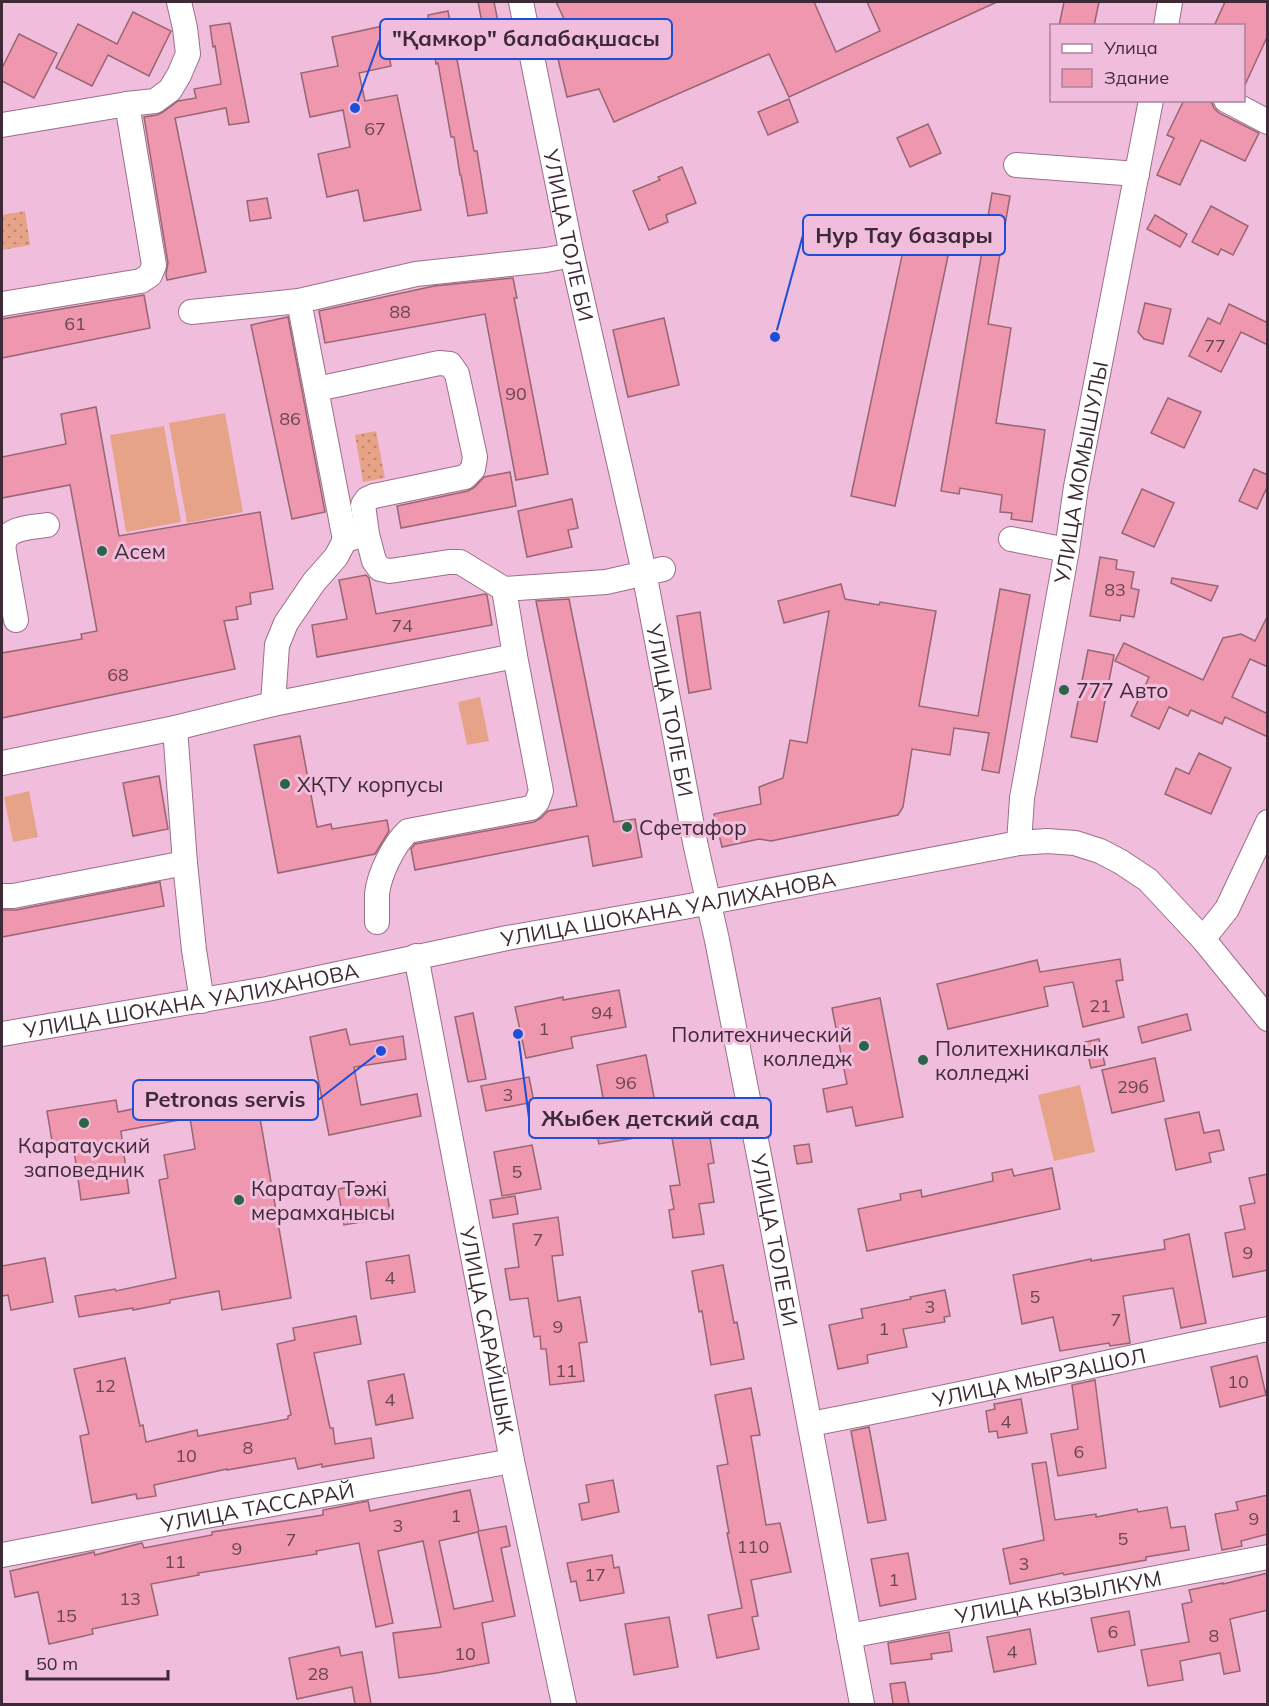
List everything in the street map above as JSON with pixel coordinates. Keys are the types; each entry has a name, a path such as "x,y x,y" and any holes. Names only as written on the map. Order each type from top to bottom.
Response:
{"street":[{"path":"2,125 155,101 170,90 188,54 179,2"},
{"name":"УЛИЦА ТОЛЕ БИ","path":"520,2 573,255 654,571 696,847 709,902 862,1704"},
{"path":"1166,24 1170,2"},
{"name":"УЛИЦА МОМЫШУЛЫ","path":"1019,843 1022,798 1067,550 1076,487 1151,102"},
{"path":"1230,102 1268,122"},
{"path":"2,304 141,281 150,275 154,265 127,104"},
{"path":"1016,165 1137,174"},
{"path":"191,312 299,301 416,274 573,255"},
{"path":"299,301 316,389 356,537 380,569 390,572 460,562 504,589 606,582 654,571"},
{"path":"273,704 277,645 286,623 308,591 356,537 363,505 367,499 465,477 473,469 475,457 457,374 450,364 439,363 316,389"},
{"path":"10,609 4,538 8,534 47,525"},
{"path":"1011,539 1067,550"},
{"path":"377,922 377,891 382,874 394,850 408,831 531,808 539,797 541,791 504,589"},
{"path":"2,763 175,728 273,704 515,656"},
{"path":"175,728 185,863 202,1000"},
{"path":"1203,939 1227,909 1268,822"},
{"name":"УЛИЦА ШОКАНА УАЛИХАНОВА","path":"2,1034 267,989 416,956 1019,843 1047,841 1075,843 1100,851 1148,880 1203,939 1268,1019"},
{"path":"2,896 13,896 185,863"},
{"name":"УЛИЦА САРАЙШЫК","path":"416,956 512,1461 564,1704"},
{"name":"УЛИЦА МЫРЗАШОЛ","path":"810,1424 1268,1329"},
{"name":"УЛИЦА ТАССАРАЙ","path":"2,1556 206,1516 512,1461"},
{"name":"УЛИЦА КЫЗЫЛКУМ","path":"849,1636 1268,1557"}],"shaded area":[{"path":"25,211 30,245 2,250 2,215"},
{"path":"225,413 243,512 187,523 169,423"},
{"path":"164,426 181,522 126,532 110,435"},
{"path":"376,431 385,478 363,482 355,435"},
{"path":"480,697 489,741 467,745 458,702"},
{"path":"29,791 38,837 13,842 4,797"},
{"path":"1080,1085 1095,1152 1054,1161 1038,1095"}],"building":[{"path":"478,2 494,2 505,56 489,59"},
{"path":"556,2 814,2 836,52 880,31 867,2 997,2 789,97 769,54 614,122 599,89 567,97 551,29 567,25"},
{"path":"1064,2 1099,2 1094,24 1059,24"},
{"path":"1225,2 1268,2 1268,35 1245,85 1245,24 1215,24"},
{"path":"448,11 474,151 477,151 487,213 468,216 428,15"},
{"path":"133,12 171,31 149,76 108,55 92,86 56,68 78,24 117,44"},
{"path":"230,23 249,122 229,125 226,108 175,118 206,272 167,280 168,263 144,117 157,115 178,101 196,98 194,89 221,84 210,26"},
{"path":"383,26 391,66 359,73 365,101 397,95 421,210 364,221 358,190 327,197 318,154 350,147 343,110 310,117 301,73 338,66 332,37"},
{"path":"19,34 57,53 34,98 2,81 2,68"},
{"path":"789,99 798,122 768,135 758,112"},
{"path":"1183,102 1210,102 1219,113 1259,133 1245,161 1201,140 1180,185 1157,175 1174,138 1167,135"},
{"path":"928,124 941,153 910,167 897,138"},
{"path":"682,167 696,203 666,215 668,222 649,230 633,191 660,180 658,177"},
{"path":"992,193 1010,196 988,324 1011,328 996,423 1045,430 1032,522 1011,519 1012,513 1000,512 1002,495 960,488 959,494 941,491"},
{"path":"267,198 271,218 250,221 247,201"},
{"path":"1211,206 1248,226 1233,255 1221,249 1218,255 1192,242"},
{"path":"1155,215 1187,234 1180,247 1147,229"},
{"path":"904,246 948,256 895,506 851,496"},
{"path":"513,278 517,298 514,298 548,474 516,480 485,314 325,343 319,311 434,286"},
{"path":"144,295 150,328 2,358 2,319"},
{"path":"1145,303 1171,309 1163,344 1144,339 1138,332"},
{"path":"1229,304 1268,323 1268,345 1241,332 1221,372 1189,356 1208,318 1220,324"},
{"path":"288,317 325,512 292,519 251,325"},
{"path":"664,318 679,385 628,397 613,330"},
{"path":"1168,398 1201,412 1184,448 1151,433"},
{"path":"96,407 119,536 260,512 273,589 250,593 251,604 236,607 238,619 224,621 235,669 2,718 2,653 82,639 81,634 97,631 70,485 2,498 2,457 66,444 61,414"},
{"path":"1254,469 1268,475 1268,485 1257,509 1239,501"},
{"path":"510,472 516,506 401,528 397,506 468,491 484,477"},
{"path":"1142,489 1174,503 1154,547 1122,533"},
{"path":"572,499 578,528 568,530 572,547 527,557 518,511"},
{"path":"1100,557 1117,560 1116,569 1134,572 1131,588 1139,590 1134,617 1121,615 1120,621 1090,616"},
{"path":"366,575 369,578 376,614 485,594 492,625 317,657 312,625 347,619 339,580"},
{"path":"1172,578 1218,586 1211,601 1171,583"},
{"path":"841,584 845,599 936,611 919,706 978,716 1000,589 1030,595 999,773 982,770 989,733 954,728 950,755 912,749 903,807 898,815 771,841 759,839 722,847 714,814 761,804 759,787 783,778 790,740 807,743 829,611 784,623 778,601"},
{"path":"569,599 614,822 635,819 642,857 593,866 588,836 415,870 411,849 415,844 534,822 548,811 577,806 536,601"},
{"path":"700,612 711,689 689,693 677,616"},
{"path":"1268,615 1268,667 1250,659 1232,697 1268,714 1268,737 1225,717 1222,724 1191,710 1188,716 1169,707 1159,729 1131,716 1149,677 1115,661 1124,643 1203,680 1223,638 1241,634 1255,641"},
{"path":"1088,650 1114,655 1097,742 1071,737"},
{"name":"ХҚТУ корпусы","path":"300,736 317,827 331,824 332,829 387,820 389,831 375,854 278,873 254,745"},
{"path":"1199,753 1231,768 1211,814 1165,794 1176,768 1189,774"},
{"path":"159,776 168,829 133,836 123,783"},
{"path":"160,882 164,906 2,937 2,910 16,910"},
{"path":"1120,959 1123,980 1116,981 1124,1017 1083,1027 1073,982 1044,987 1048,1006 948,1029 937,984 1037,960 1040,972"},
{"path":"619,990 626,1027 571,1037 573,1048 526,1058 515,1007 563,997 563,1000"},
{"name":"Политехнический колледж","path":"880,998 903,1117 856,1126 852,1107 827,1112 823,1089 847,1084 832,1008"},
{"path":"473,1013 486,1079 468,1082 455,1017"},
{"path":"1187,1014 1191,1030 1142,1043 1138,1027"},
{"path":"346,1029 350,1045 403,1036 406,1059 354,1067 361,1105 417,1094 421,1116 329,1135 310,1037"},
{"path":"1099,1039 1105,1065 1091,1068 1085,1042"},
{"path":"646,1055 658,1118 663,1117 666,1133 599,1144 596,1130 546,1138 544,1124 606,1114 597,1065"},
{"path":"1155,1058 1164,1101 1112,1113 1102,1070"},
{"path":"529,1077 534,1102 486,1111 481,1086"},
{"path":"255,1089 291,1298 222,1310 219,1291 133,1310 133,1308 79,1317 75,1296 115,1289 116,1291 176,1278 159,1180 168,1178 164,1155 195,1149 190,1118 121,1131 129,1193 81,1200 73,1143 53,1147 47,1111 116,1100 118,1112"},
{"path":"1199,1112 1204,1133 1219,1130 1224,1150 1209,1153 1211,1162 1176,1170 1165,1119"},
{"path":"706,1114 714,1163 708,1164 714,1202 699,1204 704,1234 673,1238 669,1210 674,1209 670,1186 680,1185 669,1120"},
{"path":"809,1144 812,1162 797,1164 794,1146"},
{"path":"532,1145 541,1189 502,1196 494,1152"},
{"path":"1052,1168 1060,1209 867,1251 858,1209 901,1200 900,1194 921,1190 922,1197 993,1181 992,1173 1012,1169 1014,1176"},
{"path":"1268,1174 1268,1270 1233,1277 1225,1233 1245,1229 1240,1206 1255,1203 1249,1178"},
{"path":"385,1182 391,1217 344,1225 338,1189"},
{"path":"515,1196 518,1214 493,1218 490,1200"},
{"path":"558,1217 563,1255 552,1256 558,1301 580,1297 587,1342 579,1343 584,1381 550,1385 546,1349 541,1349 540,1336 534,1337 528,1298 510,1300 505,1269 519,1267 513,1224"},
{"path":"1189,1234 1206,1323 1181,1328 1173,1288 1123,1296 1130,1343 1110,1346 1109,1343 1060,1351 1053,1317 1022,1324 1013,1275 1091,1259 1091,1261 1165,1249 1164,1240"},
{"path":"409,1255 415,1292 371,1299 366,1262"},
{"path":"45,1258 53,1302 11,1310 8,1295 2,1296 2,1266"},
{"path":"723,1265 734,1323 737,1322 744,1359 711,1365 702,1311 699,1312 692,1271"},
{"path":"945,1290 950,1316 944,1317 945,1322 903,1329 907,1347 867,1355 868,1363 838,1369 829,1325 863,1318 861,1309"},
{"path":"356,1316 361,1344 314,1353 335,1444 371,1438 374,1458 298,1469 295,1458 227,1469 154,1485 156,1496 137,1499 136,1494 92,1503 80,1436 89,1434 74,1369 125,1358 140,1426 143,1425 146,1442 197,1430 198,1436 288,1419 291,1415 277,1344 295,1340 293,1328"},
{"path":"1257,1356 1266,1395 1220,1407 1211,1367"},
{"path":"404,1374 413,1418 376,1425 368,1381"},
{"path":"1095,1380 1106,1468 1058,1476 1051,1434 1078,1429 1072,1385"},
{"path":"751,1388 760,1435 751,1436 766,1525 780,1523 791,1572 751,1580 758,1616 752,1617 759,1649 717,1658 708,1615 742,1608 717,1466 728,1464 715,1395"},
{"path":"1021,1399 1027,1433 998,1438 997,1431 989,1432 986,1411 995,1409 994,1404"},
{"path":"869,1427 886,1520 868,1523 851,1431"},
{"path":"1046,1462 1055,1520 1167,1507 1171,1528 1185,1526 1189,1550 1146,1557 1146,1560 1010,1584 1003,1549 1044,1540 1032,1464"},
{"path":"613,1480 619,1512 582,1520 579,1504 589,1502 586,1485"},
{"path":"470,1490 479,1531 506,1526 510,1546 501,1548 515,1616 482,1623 489,1663 399,1678 393,1633 441,1627 423,1541 378,1551 393,1623 376,1627 359,1543 316,1551 317,1554 198,1573 199,1575 151,1584 158,1615 92,1629 93,1634 49,1644 38,1592 15,1597 10,1571 94,1552 95,1555 142,1543 144,1548 212,1535 212,1532 323,1515 323,1510 368,1501 370,1511","holes":["478,1532 493,1601 454,1609 439,1541"]},
{"path":"1268,1495 1268,1534 1241,1541 1242,1546 1222,1550 1215,1514 1238,1510 1236,1502"},
{"path":"908,1553 916,1599 880,1606 871,1559"},
{"path":"612,1555 614,1568 619,1567 624,1593 580,1601 576,1581 571,1582 567,1563"},
{"path":"1268,1573 1268,1610 1230,1619 1240,1671 1224,1674 1220,1653 1180,1661 1183,1680 1148,1686 1141,1650 1189,1642 1182,1604 1192,1602 1189,1590"},
{"path":"1129,1611 1135,1645 1098,1652 1091,1618"},
{"path":"669,1617 678,1667 634,1675 625,1624"},
{"path":"1030,1629 1036,1664 994,1672 987,1637"},
{"path":"949,1632 952,1651 931,1654 932,1659 891,1664 888,1643"},
{"path":"339,1647 341,1656 362,1652 371,1704 355,1704 352,1687 297,1699 289,1658"},
{"path":"905,1682 909,1704 893,1704 890,1684"}],"place":[{"name":"\"Қамкор\" балабақшасы","path":"355,108"},
{"name":"Нур Тау базары","path":"775,337"},
{"name":"Асем","path":"102,551"},
{"name":"777 Авто","path":"1064,690"},
{"name":"ХҚТУ корпусы","path":"285,784"},
{"name":"Сфетафор","path":"627,827"},
{"name":"Жыбек детский сад","path":"518,1034"},
{"name":"Политехнический колледж","path":"864,1046"},
{"name":"Petronas servis","path":"381,1051"},
{"name":"Политехникалык колледжі","path":"923,1060"},
{"name":"Каратауский заповедник","path":"84,1123"},
{"name":"Каратау Тәжі мерамханысы","path":"239,1200"}]}
